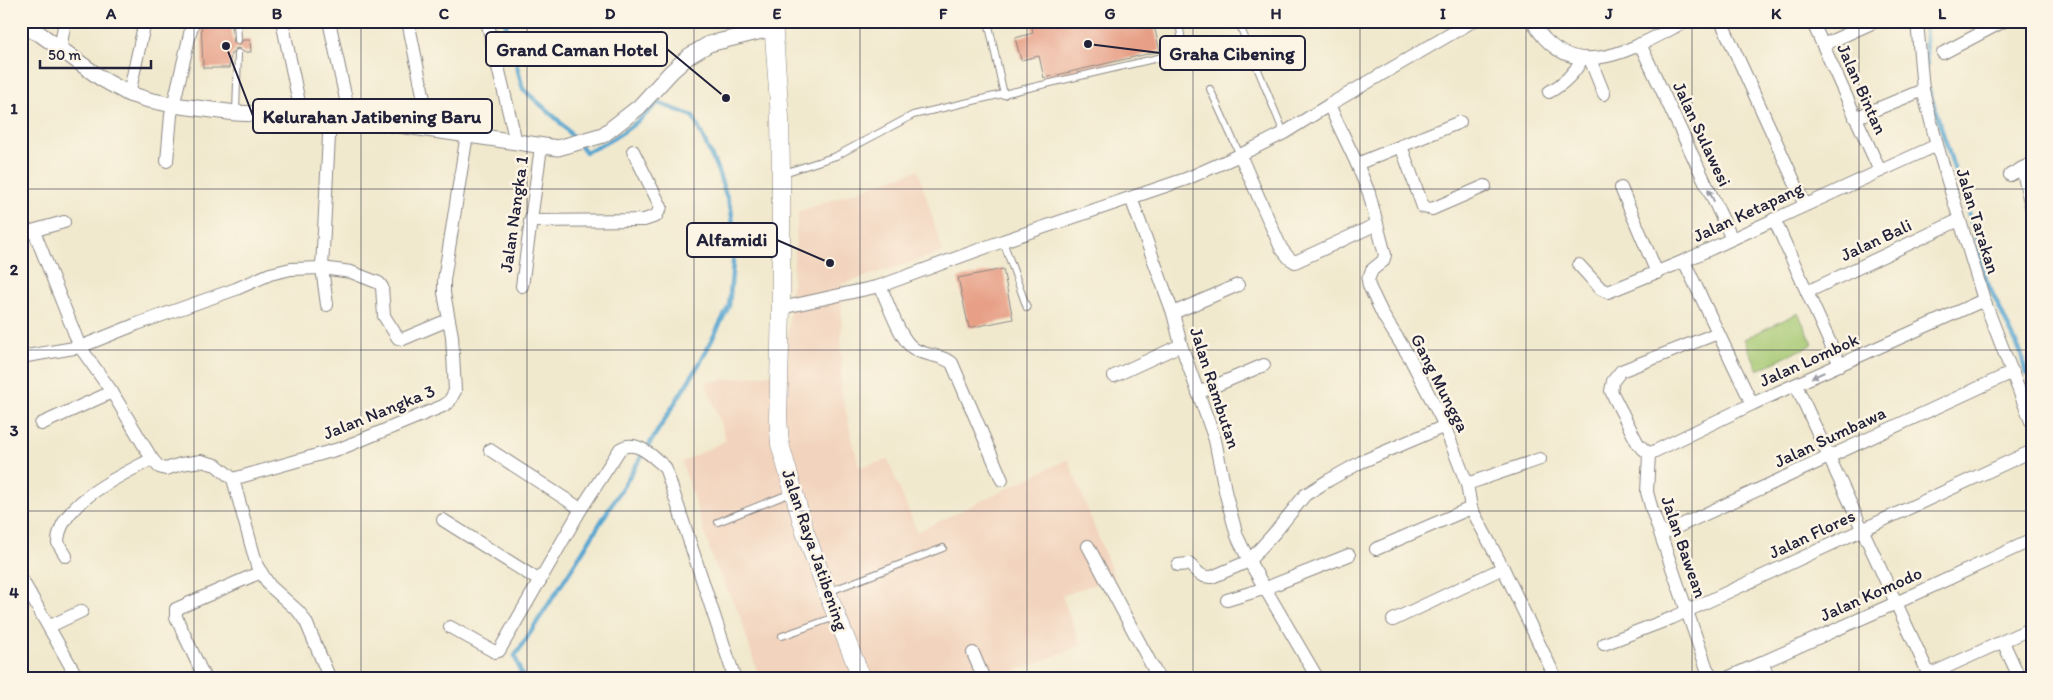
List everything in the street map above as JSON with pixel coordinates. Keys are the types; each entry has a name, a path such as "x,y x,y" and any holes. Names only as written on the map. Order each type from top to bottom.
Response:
{"main road":[{"name":"Jalan Raya Jatibening","path":"773,25 780,118 781,174 781,308 778,418 780,444 793,493 827,592 862,679"}],"street":[{"path":"60,49 65,21"},
{"path":"129,94 145,21"},
{"path":"167,161 173,105 193,21"},
{"path":"282,21 302,117"},
{"path":"329,21 350,118"},
{"path":"408,21 430,130"},
{"path":"487,21 516,142"},
{"path":"781,308 880,286 1003,241 1186,179 1240,156 1284,133 1453,27 1473,21"},
{"path":"1532,21 1539,33 1556,50 1586,59 1599,59 1620,53 1686,21"},
{"path":"1721,21 1805,205"},
{"name":"Jalan Bintan","path":"1812,21 1880,171"},
{"path":"1823,45 1876,21"},
{"name":"Jalan Tarakan","path":"1917,21 1923,90 1937,145 1984,300 2013,372 2027,398 2032,424"},
{"path":"1943,53 1990,24 2004,21"},
{"path":"21,26 40,34 102,79 129,94 173,105 236,113 350,118 558,148 603,136 639,107 671,72 689,56 709,44 773,25"},
{"name":"Jalan Sulawesi","path":"1640,44 1732,239"},
{"path":"1549,92 1564,83 1586,59"},
{"path":"1586,59 1604,94"},
{"path":"1855,118 1923,90"},
{"name":"Gang Mungga","path":"1329,105 1369,193 1385,258 1372,270 1368,280 1369,286 1384,317 1410,358 1445,426 1467,484 1471,508 1503,568 1556,679"},
{"path":"327,305 322,268 330,118"},
{"path":"1357,164 1460,122"},
{"name":"Jalan Nangka 3","path":"233,479 342,448 449,402 455,391 455,374 444,280 467,134"},
{"name":"Jalan Ketapang","path":"1579,266 1601,289 1608,292 1684,261 1937,145"},
{"path":"1401,146 1423,207 1432,209 1485,186"},
{"name":"Jalan Nangka 1","path":"522,286 541,147"},
{"path":"530,221 634,220 656,216 661,207 633,151"},
{"path":"1240,156 1281,248 1295,262 1377,224"},
{"path":"2010,175 2027,166 2032,210"},
{"path":"1621,188 1657,273"},
{"name":"Jalan Rambutan","path":"1131,198 1173,313 1180,345 1215,440 1226,495 1237,536 1249,561 1318,679"},
{"path":"1774,219 1840,365"},
{"name":"Jalan Bali","path":"1807,292 1960,220"},
{"path":"64,222 27,232 80,347 112,392 152,459 159,467 166,469 181,464 201,461 216,465 233,479 257,566 270,586 299,612 306,622 330,679"},
{"path":"1684,261 1752,404"},
{"path":"21,357 80,347 137,324 236,289 270,274 291,269 322,268 352,272 381,285 384,316 398,338 403,339 448,320"},
{"path":"1173,313 1238,285"},
{"path":"880,286 906,343 915,350 947,359 952,363 1002,480"},
{"name":"Jalan Lombok","path":"1649,454 1752,404 1984,300"},
{"path":"1649,454 1638,444 1611,391 1613,381 1621,371 1718,333"},
{"path":"1114,376 1180,345"},
{"path":"1198,393 1264,365"},
{"name":"Jalan Sumbawa","path":"1662,534 2013,372"},
{"path":"1796,385 1896,603 1927,678 2032,628"},
{"path":"41,424 112,392"},
{"path":"1178,565 1189,564 1206,578 1249,561 1278,530 1305,495 1361,462 1445,426"},
{"path":"450,627 495,652 499,652 581,509 620,449 626,444 633,444 652,456 665,468 735,679"},
{"path":"490,450 581,509"},
{"name":"Jalan Flores","path":"1604,644 1688,611 2032,451"},
{"name":"Jalan Bawean","path":"1649,454 1647,492 1710,674"},
{"path":"66,556 58,543 60,528 66,519 89,496 105,484 152,459"},
{"path":"1467,484 1540,459"},
{"path":"1376,549 1471,508"},
{"path":"443,520 540,581"},
{"name":"Jalan Komodo","path":"1725,679 2032,540"},
{"path":"1088,546 1159,679"},
{"path":"1227,600 1266,588 1349,554"},
{"path":"1393,620 1503,568"},
{"path":"205,679 176,617 176,609 261,572"},
{"path":"21,578 50,626 78,679"},
{"path":"50,626 82,611"},
{"path":"2003,642 2020,679"},
{"path":"973,653 984,679"},
{"path":"1762,662 1769,679"}],"lane":[{"path":"237,21 238,40"},
{"path":"988,21 1004,95"},
{"path":"781,174 836,156 913,115 1171,55 1182,43 1178,21"},
{"path":"1238,21 1284,133"},
{"path":"236,113 238,53"},
{"path":"1210,89 1240,156"},
{"path":"1003,241 1027,308"},
{"path":"718,522 793,493"},
{"path":"827,592 943,548"},
{"path":"782,636 837,616"}],"shaded area":[{"path":"918,170 943,252 842,284 841,391 859,467 888,460 917,532 1068,459 1114,577 1062,596 1081,645 997,679 759,679 740,615 714,563 682,462 726,440 706,382 785,372 798,212"}],"green space":[{"path":"1798,313 1813,344 1758,370 1744,339"}],"building":[{"path":"201,21 230,21 234,43 239,45 243,40 250,40 251,52 243,52 236,48 231,53 229,68 203,68"},
{"path":"1031,21 1153,21 1160,51 1044,78 1039,56 1021,60 1015,38 1033,33"},
{"path":"1003,269 1013,319 969,328 958,278"}],"waterway":[{"path":"505,21 523,89 558,120 586,152 606,143 624,131 658,103 693,116 716,166 731,209 735,241 729,306 701,361 515,656 523,679"},
{"path":"1924,21 1927,65"},
{"path":"1929,90 1979,246 1986,280 2021,353 2026,374"}],"place":[{"name":"Graha Cibening","path":"1088,44"},
{"name":"Kelurahan Jatibening Baru","path":"226,46"},
{"name":"Grand Caman Hotel","path":"726,98"},
{"name":"Alfamidi","path":"830,263"}]}
